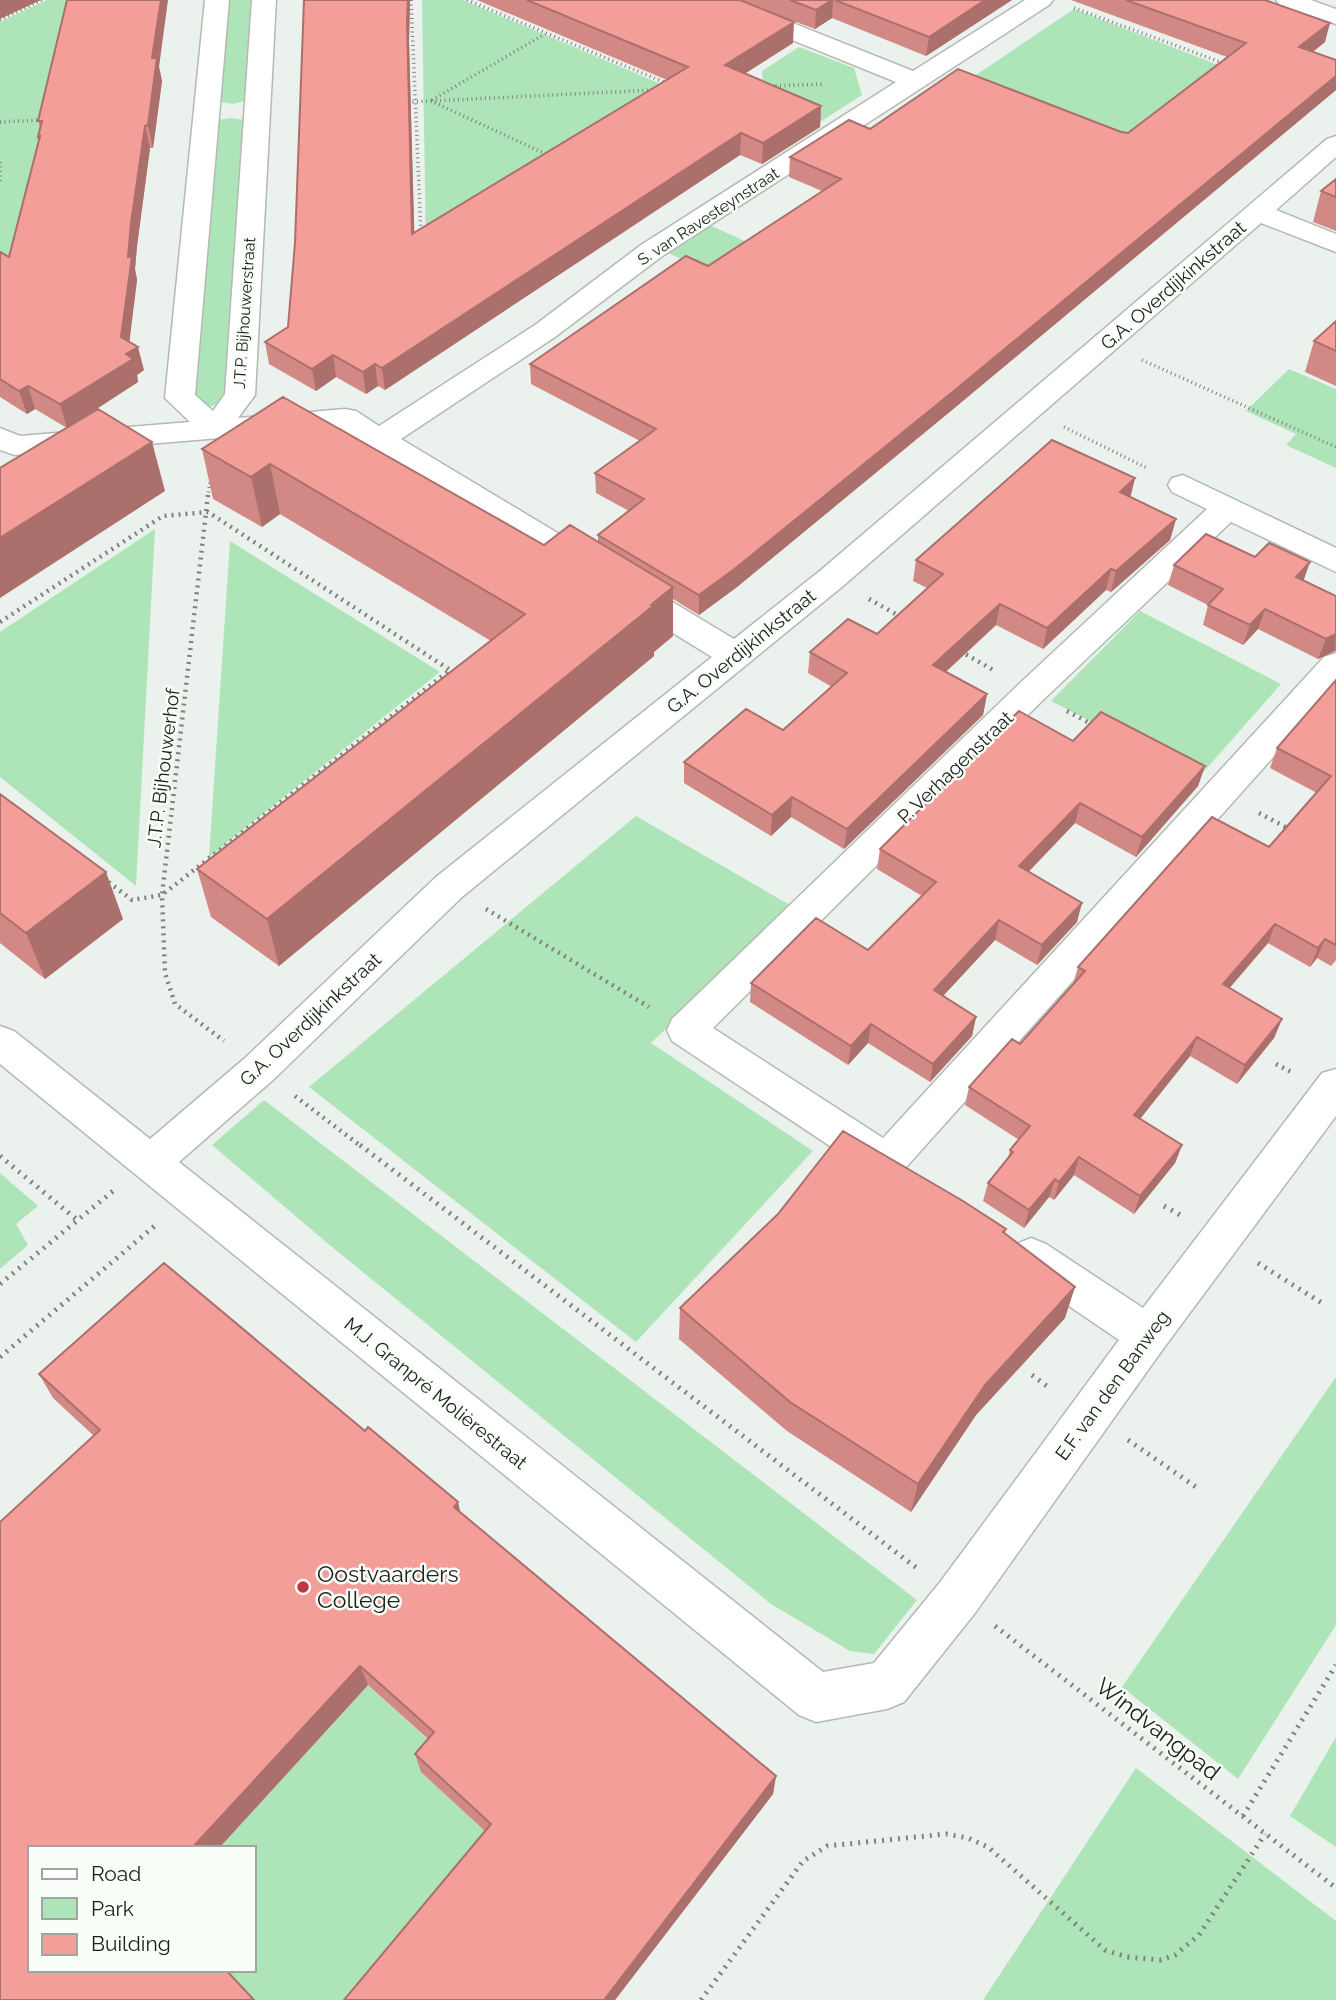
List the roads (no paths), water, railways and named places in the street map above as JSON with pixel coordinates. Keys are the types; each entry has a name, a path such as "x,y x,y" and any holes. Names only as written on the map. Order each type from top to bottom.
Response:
{"street":[{"path":"215,428 180,398 217,0"},
{"name":"J.T.P. Bijhouwerstraat","path":"215,428 240,395 264,0"},
{"path":"714,0 915,81"},
{"path":"1288,0 1336,16"},
{"name":"S. van Ravesteynstraat","path":"380,439 545,331 651,251 915,81 1052,2"},
{"path":"207,111 257,108"},
{"name":"G.A. Overdijkinkstraat","path":"150,1163 259,1069 449,887 831,578 1336,144"},
{"path":"1258,212 1336,244"},
{"path":"5,446 345,418 735,655"},
{"path":"1183,485 1336,561"},
{"name":"P. Verhagenstraat","path":"886,1162 687,1030 1031,692 1227,508"},
{"path":"920,1184 886,1162 1336,665"},
{"name":"M.J. Granpré Molièrestraat","path":"0,1042 816,1698 887,1685"},
{"name":"E.F. van den Banweg","path":"887,1685 958,1597 1148,1335 1336,1085"},
{"path":"1000,1237 1148,1335"}],"place":[{"name":"Oostvaarders College","path":"303,1587"}]}
